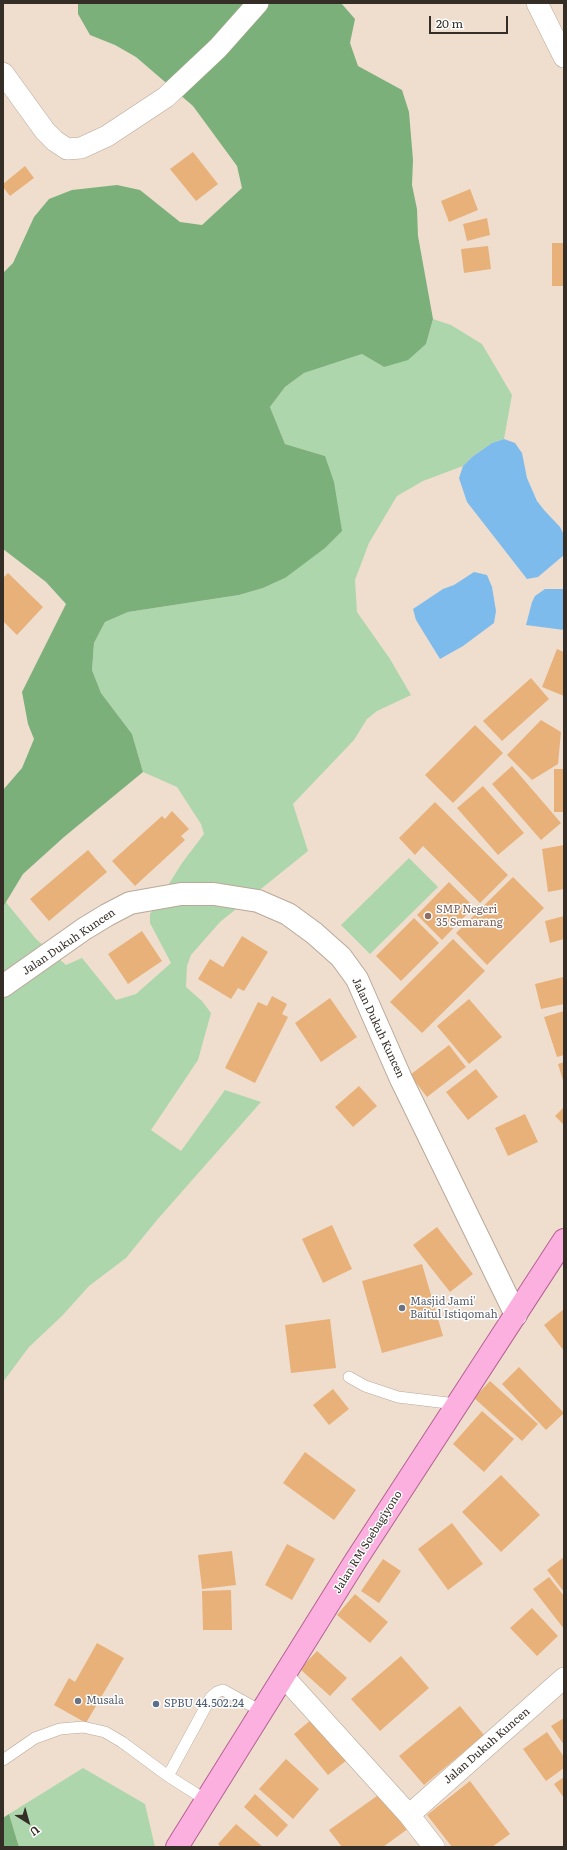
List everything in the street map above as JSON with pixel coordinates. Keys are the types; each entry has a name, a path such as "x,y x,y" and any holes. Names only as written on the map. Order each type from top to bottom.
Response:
{"main road":[{"name":"Jalan RM Soebagiyono","path":"177,1847 261,1711 456,1404 564,1240"}],"street":[{"path":"3,74 45,131 55,141 67,149 81,148 107,136 166,98 218,48 258,3"},
{"path":"537,3 564,56"},
{"name":"Jalan Dukuh Kuncen","path":"3,986 107,915 130,903 151,898 181,894 214,894 258,900 288,914 314,933 341,956 357,979 401,1079 516,1315"},
{"path":"284,1677 409,1815 434,1847"},
{"name":"Jalan Dukuh Kuncen","path":"409,1815 564,1678"}],"lane":[{"path":"349,1377 365,1386 398,1397 456,1404"},
{"path":"168,1776 211,1697 216,1692 223,1690 261,1711"},
{"path":"3,1760 35,1738 60,1729 83,1728 105,1732 122,1742 168,1776 206,1800"}],"green space":[{"path":"78,3 341,3 355,19 350,43 358,66 402,90 409,112 413,160 412,185 417,209 418,236 433,319 426,344 408,360 384,367 362,354 304,373 285,387 270,407 285,444 325,456 334,482 342,531 325,548 285,578 263,588 239,595 128,612 105,622 94,643 92,670 101,693 132,734 143,772 64,837 23,874 3,907 3,790 22,768 34,739 28,724 22,692 66,604 46,582 3,549 3,273 13,263 34,217 49,199 72,190 117,185 140,190 180,222 202,225 242,188 237,166 193,106 136,57 115,45 90,35 78,14"},
{"path":"433,319 451,325 482,344 512,395 504,439 492,443 472,457 463,466 423,481 397,496 369,543 355,580 357,612 390,659 411,695 377,711 367,719 354,740 293,804 308,851 220,922 191,955 187,966 186,987 202,1001 211,1013 198,1060 151,1130 181,1151 225,1090 261,1102 157,1220 126,1258 89,1286 62,1316 29,1347 3,1382 3,907 5,901 36,939 66,965 82,958 116,1000 136,994 171,963 150,923 150,914 182,863 204,834 201,824 177,787 143,772 132,734 101,693 92,670 94,643 105,622 128,612 239,595 263,588 285,578 325,456 285,444 270,407 285,387 304,373 362,354 384,367 426,344"},
{"path":"409,858 438,887 370,954 341,925"},
{"path":"83,1768 145,1804 155,1847 19,1847 9,1814"},
{"path":"9,1814 19,1847 3,1847 3,1818"}],"water":[{"path":"504,439 515,443 522,453 527,478 537,501 560,527 564,535 564,555 538,577 527,579 467,502 459,478 463,466 472,457 492,443"},
{"path":"474,572 487,575 492,587 496,611 494,623 463,646 440,659 416,620 413,609 443,589 454,585"},
{"path":"545,589 564,589 564,630 526,625 535,596"}],"building":[{"path":"193,152 218,184 196,201 170,169"},
{"path":"25,166 34,178 10,196 3,187 3,184"},
{"path":"470,189 478,210 449,222 441,201"},
{"path":"487,218 490,235 467,241 463,224"},
{"path":"552,243 564,243 564,286 552,286"},
{"path":"488,246 491,269 464,273 461,249"},
{"path":"8,573 43,607 17,635 3,621 3,578"},
{"path":"557,649 564,652 564,696 542,687"},
{"path":"531,678 549,699 502,741 483,721"},
{"path":"541,720 561,732 558,764 532,780 507,755"},
{"path":"475,725 503,753 453,803 425,775"},
{"path":"512,766 561,823 541,840 492,784"},
{"path":"554,769 564,769 564,812 554,812"},
{"path":"483,786 524,833 498,855 457,808"},
{"path":"435,802 508,875 480,903 423,846 415,855 399,838"},
{"path":"172,811 189,829 181,836 185,840 135,886 112,861 162,816 165,819"},
{"path":"564,845 564,889 548,892 542,849"},
{"path":"88,850 107,872 49,921 30,899"},
{"path":"513,877 544,908 487,965 456,933"},
{"path":"449,882 474,907 442,940 417,915"},
{"path":"564,916 564,939 550,943 545,921"},
{"path":"414,918 439,943 401,981 376,956"},
{"path":"142,931 162,961 128,984 108,954"},
{"path":"242,936 268,952 244,991 238,988 231,999 198,979 210,959 223,967"},
{"path":"453,939 485,971 422,1033 390,1002"},
{"path":"563,977 564,1004 541,1009 535,984"},
{"path":"272,996 287,1004 282,1014 288,1017 255,1083 225,1068 258,1002 267,1006"},
{"path":"330,998 357,1037 321,1062 295,1023"},
{"path":"469,999 502,1037 469,1064 437,1026"},
{"path":"564,1011 564,1055 557,1057 544,1017"},
{"path":"449,1045 466,1067 427,1097 410,1075"},
{"path":"564,1062 564,1084 558,1064"},
{"path":"476,1069 498,1097 468,1120 446,1092"},
{"path":"359,1086 377,1106 353,1127 335,1107"},
{"path":"564,1107 564,1125 555,1116"},
{"path":"525,1114 538,1142 508,1156 495,1128"},
{"path":"332,1225 352,1269 323,1283 302,1239"},
{"path":"437,1227 473,1274 450,1292 413,1245"},
{"name":"Masjid Jami' Baitul Istiqomah","path":"422,1264 443,1336 382,1353 362,1281"},
{"path":"564,1309 564,1351 544,1325"},
{"path":"330,1319 336,1368 291,1373 285,1325"},
{"path":"519,1367 564,1413 546,1430 502,1384"},
{"path":"490,1381 538,1424 522,1441 474,1398"},
{"path":"333,1389 349,1409 329,1425 313,1405"},
{"path":"482,1411 514,1439 484,1472 453,1444"},
{"path":"305,1452 356,1490 334,1520 283,1483"},
{"path":"501,1475 540,1515 501,1552 462,1512"},
{"path":"452,1523 483,1564 448,1590 418,1549"},
{"path":"287,1544 315,1559 292,1600 265,1585"},
{"path":"232,1551 236,1585 202,1589 198,1555"},
{"path":"564,1557 564,1592 547,1570"},
{"path":"383,1559 401,1571 379,1603 361,1591"},
{"path":"549,1577 564,1596 564,1629 533,1589"},
{"path":"231,1590 232,1630 203,1630 202,1591"},
{"path":"355,1594 388,1622 370,1643 337,1615"},
{"path":"532,1608 558,1636 537,1656 510,1628"},
{"path":"97,1643 124,1658 86,1723 54,1705 69,1678 75,1682"},
{"path":"317,1651 347,1678 330,1696 300,1669"},
{"path":"401,1656 429,1688 380,1731 351,1699"},
{"path":"460,1706 484,1735 424,1785 399,1756"},
{"path":"317,1715 351,1757 328,1775 294,1734"},
{"path":"564,1718 564,1745 551,1726"},
{"path":"547,1732 564,1757 564,1768 546,1781 523,1749"},
{"path":"286,1759 319,1789 293,1819 259,1789"},
{"path":"564,1777 564,1798 554,1784"},
{"path":"470,1781 510,1834 492,1847 452,1847 427,1815"},
{"path":"384,1791 409,1828 383,1847 342,1847 329,1830"},
{"path":"255,1794 288,1825 277,1837 244,1807"},
{"path":"236,1824 263,1847 221,1847 218,1844"}],"place":[{"name":"SMP Negeri 35 Semarang","path":"428,916"},
{"name":"Masjid Jami' Baitul Istiqomah","path":"402,1308"},
{"name":"Musala","path":"78,1701"},
{"name":"SPBU 44.502.24","path":"156,1704"}]}
